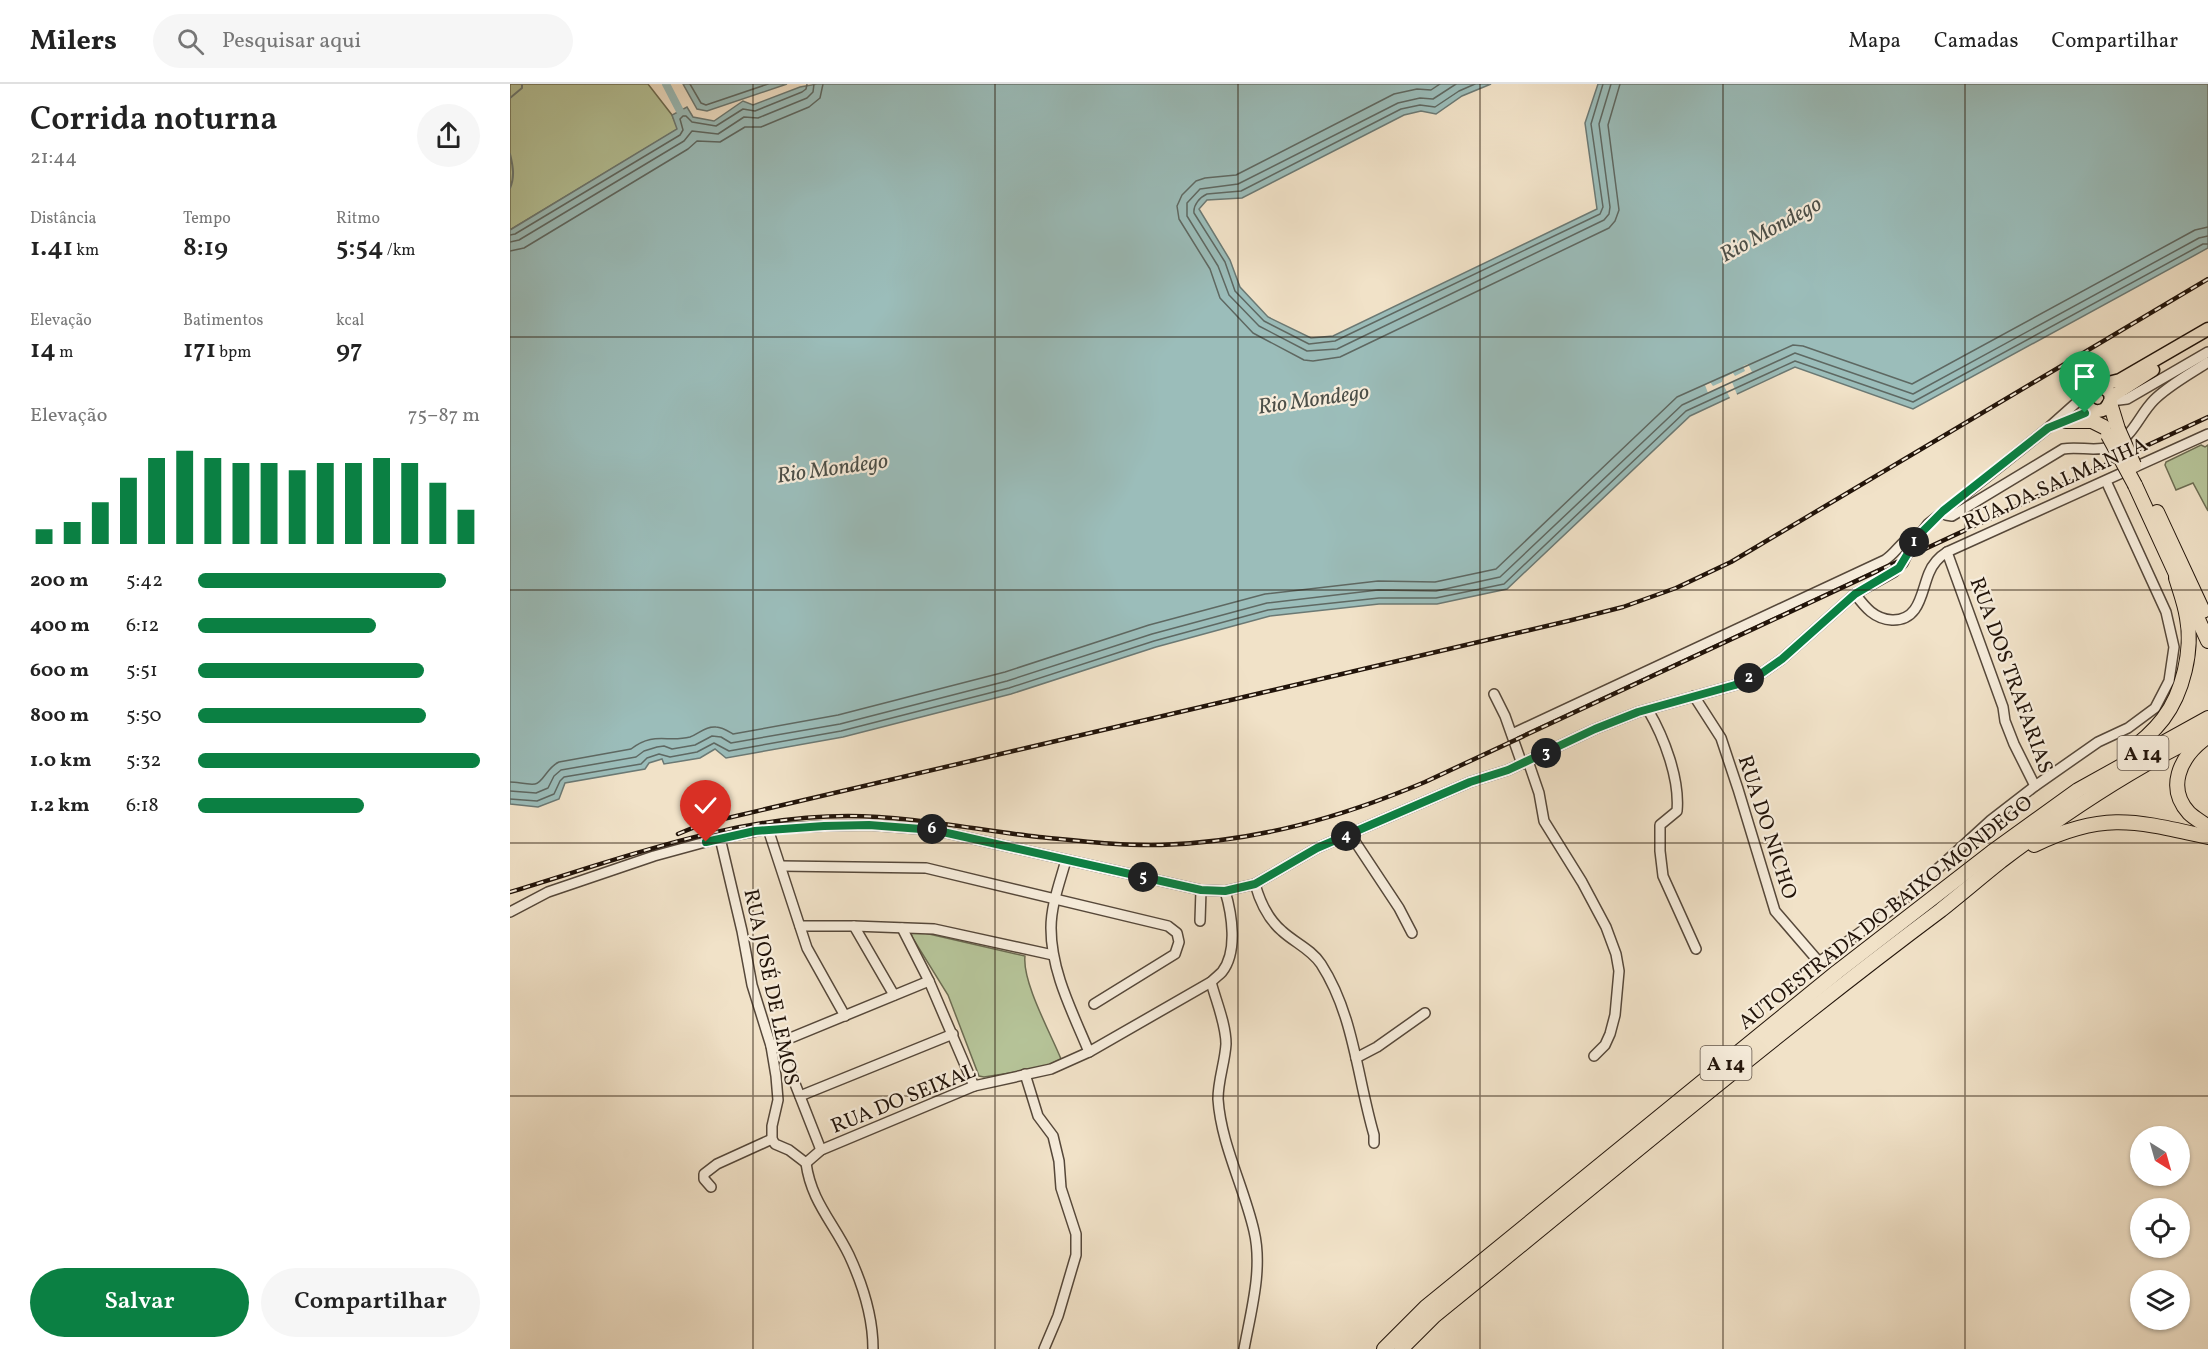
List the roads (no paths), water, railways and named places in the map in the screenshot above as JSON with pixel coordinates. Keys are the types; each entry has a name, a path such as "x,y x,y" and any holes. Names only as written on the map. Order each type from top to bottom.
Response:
{"highway":[{"path":"2110,400 2110,430"},
{"path":"2093,411 2110,430 2178,558 2208,621"},
{"path":"2066,421 2092,421 2110,430"},
{"path":"2138,483 2176,578 2208,641"},
{"path":"2178,558 2208,602"},
{"path":"2078,790 2112,762 2140,744 2164,718 2180,687 2188,654 2188,620 2176,578"},
{"name":"AUTOESTRADA DO BAIXO MONDEGO","path":"1384,1349 1426,1307 1838,972 1992,852 2078,790 2208,718"},
{"path":"2208,734 2189,752 2179,769 2177,792 2188,812 2208,827"},
{"name":"AUTOESTRADA DO BAIXO MONDEGO","path":"1401,1349 1434,1316 1844,982 1973,886 1999,862 2086,800 2147,763 2208,734"},
{"path":"1973,886 2034,846 2060,832 2092,823 2122,821 2150,824 2208,837"}],"main road":[{"path":"2208,329 2120,380 2093,386 2085,395 2086,404 2093,411 2105,409 2110,400 2124,387 2208,338"},
{"path":"2101,386 2108,390 2110,400"}],"street":[{"path":"2110,400 2127,399 2208,352"},
{"path":"1943,511 1946,515 1952,516 2063,449 2102,448 2117,443 2131,433 2144,412 2163,392 2208,362"},
{"path":"510,912 548,892 654,856 720,838 768,829 869,825 934,830 1201,890 1225,891 1255,884 1317,848 1460,786 1525,762 1595,729 1648,710 1735,685 1762,673 1782,659 1855,594 1899,568 1919,535 1943,511 2048,428 2085,395"},
{"path":"2048,428 2093,411"},
{"path":"2205,436 2208,446"},
{"name":"RUA DA SALMANHA","path":"1855,594 1866,608 1881,618 1897,620 1905,618 1920,602 1934,563 1947,552 2205,436"},
{"path":"2035,786 2098,742 2128,728 2155,708 2169,681 2175,647 2166,612 2106,481"},
{"path":"1512,734 1885,561 1908,537 1919,535"},
{"name":"RUA DOS TRAFARIAS","path":"1819,962 1898,905 1991,820 2035,786 2005,721 2003,707 1947,552"},
{"path":"1494,694 1539,793 1544,822 1586,889 1606,927 1616,954 1619,971 1615,1015 1605,1045 1594,1056"},
{"name":"RUA DO NICHO","path":"1694,696 1721,738 1775,911 1819,962"},
{"path":"1648,710 1662,734 1678,796 1677,811 1660,825 1663,876 1696,948"},
{"path":"768,829 807,948 845,1016"},
{"path":"1350,834 1399,908 1412,933"},
{"name":"RUA JOSÉ DE LEMOS","path":"720,838 752,986 775,1045 777,1100 772,1139"},
{"path":"1066,860 1055,900 1051,927 1053,955 1066,997 1089,1052"},
{"path":"781,866 926,868 1168,926 1174,930 1178,936 1178,949 1172,957 1094,1004"},
{"path":"1255,884 1262,906 1282,931 1314,955 1333,987 1346,1019 1374,1143"},
{"path":"1200,921 1201,890"},
{"path":"1225,891 1231,914 1231,949 1223,970 1211,982 1226,1044 1218,1098 1223,1131 1255,1233 1257,1274 1244,1349"},
{"path":"800,926 934,929 1053,955"},
{"path":"854,926 894,995"},
{"path":"902,928 929,981 974,1086"},
{"path":"821,1150 800,1096 775,1045 929,981"},
{"name":"RUA DO SEIXAL","path":"806,1163 821,1150 974,1086 1051,1069 1089,1052 1211,982"},
{"path":"1356,1058 1377,1047 1425,1013"},
{"path":"800,1096 953,1034"},
{"path":"1025,1074 1038,1116 1053,1136 1059,1161 1061,1188 1077,1234 1076,1254 1058,1316 1044,1349"},
{"path":"711,1187 704,1179 704,1174 717,1164 772,1139 806,1163 816,1200 848,1255 864,1295 873,1338 873,1349"}],"water":[{"path":"683,84 787,84 707,111 697,109"},
{"name":"Rio Mondego","path":"817,84 1491,84 1462,96 1436,114 1421,111 1404,115 1242,198 1207,200 1199,209 1230,260 1240,287 1268,317 1311,338 1333,336 1597,209 1585,123 1598,84 2208,84 2208,248 1913,409 1795,367 1690,416 1507,589 1437,604 1379,604 1270,616 1156,647 1011,694 843,737 726,758 715,749 700,758 664,764 662,759 649,763 645,769 565,783 559,799 538,807 510,804 510,230 677,129 672,115 687,107 693,117 714,121 743,101 753,105 800,87"}],"waterway":[{"path":"510,98 522,88 522,84"},
{"path":"666,84 680,111"},
{"path":"510,154 513,171 510,188"}],"railway":[{"path":"678,834 702,824 1568,621 1623,607 1676,588 1731,562 2208,279"},
{"path":"510,892 634,853 719,831 804,818 848,816 896,818 1039,837 1100,843 1161,845 1230,839 1329,817 1425,782 2208,417"}]}
